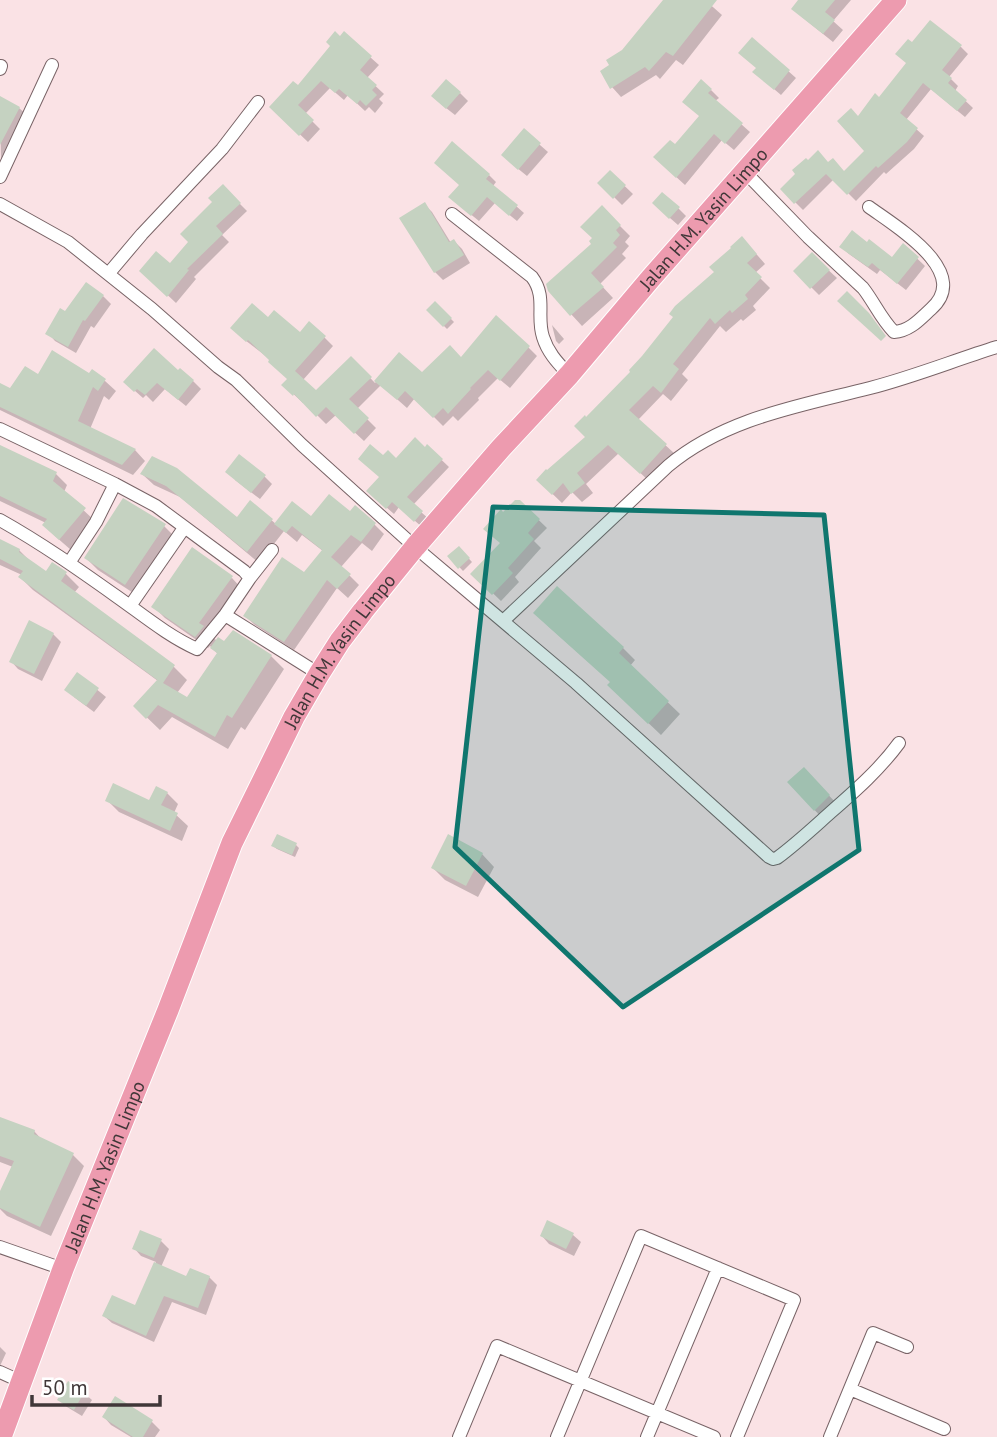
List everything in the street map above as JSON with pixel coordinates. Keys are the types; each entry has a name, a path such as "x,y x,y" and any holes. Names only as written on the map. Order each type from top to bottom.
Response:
{"main road":[{"name":"Jalan H.M. Yasin Limpo","path":"1,1437 63,1269 232,843 294,717 319,674 340,641 415,547 896,0"}],"street":[{"path":"0,177 52,65"},
{"path":"108,273 222,149 258,102"},
{"path":"745,172 808,237 863,288 894,332 904,331 938,303 943,290 940,272 921,246 869,207"},
{"path":"0,204 68,243 236,380 302,445 415,547 621,723 753,844 773,859 857,789 899,743"},
{"path":"452,214 532,277 538,285 542,335 550,354 569,375"},
{"path":"503,621 668,466 701,443 748,420 806,402 873,387 997,346"},
{"path":"0,429 156,506 250,578"},
{"path":"69,563 96,522 115,484"},
{"path":"0,520 35,539 164,631 197,649 272,550"},
{"path":"130,606 184,528"},
{"path":"225,615 319,674"},
{"path":"557,1437 641,1236 794,1300 737,1437"},
{"path":"0,1247 63,1269"},
{"path":"647,1437 718,1268"},
{"path":"830,1437 873,1333 908,1347"},
{"path":"459,1437 497,1346 714,1437"},
{"path":"0,1372 22,1382"},
{"path":"850,1389 944,1429"}],"highlighted area":[{"path":"493,507 824,515 859,850 623,1007 455,847"}],"building":[{"path":"663,0 717,0 673,56 666,52 649,71 645,67 610,89 600,71 609,65 606,60 622,50"},
{"path":"798,0 835,0 825,12 835,20 823,34 791,9"},
{"path":"930,20 962,45 942,70 952,78 948,83 967,100 957,111 923,83 900,113 918,128 907,142 878,168 876,166 847,195 826,174 794,204 780,189 795,174 792,170 806,158 808,160 818,150 828,162 833,158 844,171 864,151 837,121 851,108 858,116 875,93 879,97 906,63 895,54 908,39 912,42"},
{"path":"335,31 340,36 344,31 372,56 360,70 377,85 372,90 377,95 366,106 360,100 357,104 339,89 335,93 321,81 298,105 314,120 299,136 269,107 293,81 298,85 330,46 326,42"},
{"path":"752,37 790,70 774,90 752,72 756,68 738,53"},
{"path":"446,79 461,92 446,109 431,96"},
{"path":"701,79 712,89 708,93 743,123 725,144 714,134 676,178 653,157 670,140 675,144 699,116 682,102"},
{"path":"0,96 20,107 0,145"},
{"path":"524,128 541,143 518,170 501,155"},
{"path":"452,141 490,174 486,179 518,205 509,216 487,197 471,216 448,197 459,185 434,163"},
{"path":"610,170 626,185 613,199 597,183"},
{"path":"223,184 241,203 216,226 223,234 187,269 189,270 167,297 139,271 156,251 170,263 188,242 180,234 212,202 208,198"},
{"path":"662,192 680,207 669,219 652,203"},
{"path":"425,202 449,242 454,239 464,255 434,273 399,218"},
{"path":"602,205 621,225 616,230 620,235 613,243 617,247 591,273 604,287 570,316 548,291 546,284 591,244 589,241 592,238 580,227"},
{"path":"852,230 892,257 903,243 919,257 897,284 872,263 868,267 839,247"},
{"path":"742,236 757,254 747,263 762,277 745,295 748,299 732,313 730,310 715,324 710,318 673,364 679,369 661,393 653,386 629,410 667,444 640,474 608,445 577,473 585,483 571,494 563,483 552,495 536,480 585,437 574,426 630,372 673,317 669,314 675,306 714,272 709,267"},
{"path":"812,252 830,270 810,289 793,271"},
{"path":"86,282 104,295 85,321 83,320 68,347 45,334 60,308 65,311"},
{"path":"847,291 869,313 886,336 881,341 837,301"},
{"path":"435,301 452,318 443,327 426,310"},
{"path":"252,303 268,317 274,310 300,332 309,321 326,336 295,371 316,390 351,356 372,377 349,399 369,418 354,434 326,407 316,417 294,394 293,396 281,385 287,379 268,362 269,360 248,340 246,342 230,328"},
{"path":"496,315 530,346 500,381 488,370 448,414 443,408 433,418 405,391 397,400 374,381 399,352 422,372 450,345 461,357"},
{"path":"154,348 178,370 180,368 194,380 178,400 157,383 145,395 137,389 134,392 123,382"},
{"path":"52,350 89,373 92,369 106,379 98,391 93,387 78,421 136,449 122,465 0,407 0,383 10,388 25,366 38,374"},
{"path":"415,437 443,459 407,497 423,511 414,522 392,502 386,509 366,491 379,477 358,459 370,444 383,455 388,450 396,458"},
{"path":"0,445 57,472 53,481 86,508 59,540 42,525 47,519 0,496"},
{"path":"239,454 266,475 251,493 225,472"},
{"path":"152,456 177,468 237,517 250,500 273,519 247,552 166,486 140,474"},
{"path":"329,494 350,511 355,505 376,523 361,542 351,535 331,557 351,574 337,589 327,580 284,642 243,616 282,557 304,572 322,550 292,526 286,533 274,524 292,501 311,516"},
{"path":"123,498 166,524 125,585 84,558"},
{"path":"515,500 520,500 540,519 528,533 534,539 508,568 513,573 492,595 470,574 500,543 483,529 501,509 503,512"},
{"path":"0,539 20,549 19,552 46,571 52,562 67,572 61,581 175,665 163,683 187,697 217,653 210,648 218,637 224,641 233,630 272,655 232,718 227,715 215,737 158,705 146,719 133,706 157,680 160,682 18,577 23,571 0,559"},
{"path":"459,546 470,558 458,569 447,556"},
{"path":"192,547 233,576 199,623 204,626 195,637 151,607"},
{"path":"557,586 624,647 619,653 669,701 648,724 607,685 610,682 533,613"},
{"path":"29,620 54,633 34,674 9,662"},
{"path":"77,672 99,688 86,706 64,690"},
{"path":"804,767 830,795 814,811 787,782"},
{"path":"113,783 149,800 156,786 168,792 161,805 178,813 170,831 105,801"},
{"path":"277,834 297,843 292,855 271,846"},
{"path":"448,834 483,853 466,886 431,868"},
{"path":"0,1117 35,1130 34,1134 74,1153 40,1227 0,1208 0,1191 14,1161 0,1156"},
{"path":"547,1220 574,1233 566,1249 540,1236"},
{"path":"140,1230 162,1239 154,1258 132,1249"},
{"path":"154,1262 186,1276 190,1268 210,1276 198,1308 164,1296 146,1336 102,1316 112,1295 135,1305"},
{"path":"68,1381 85,1391 74,1410 57,1400"},
{"path":"115,1396 153,1420 143,1437 133,1437 102,1417"}]}
